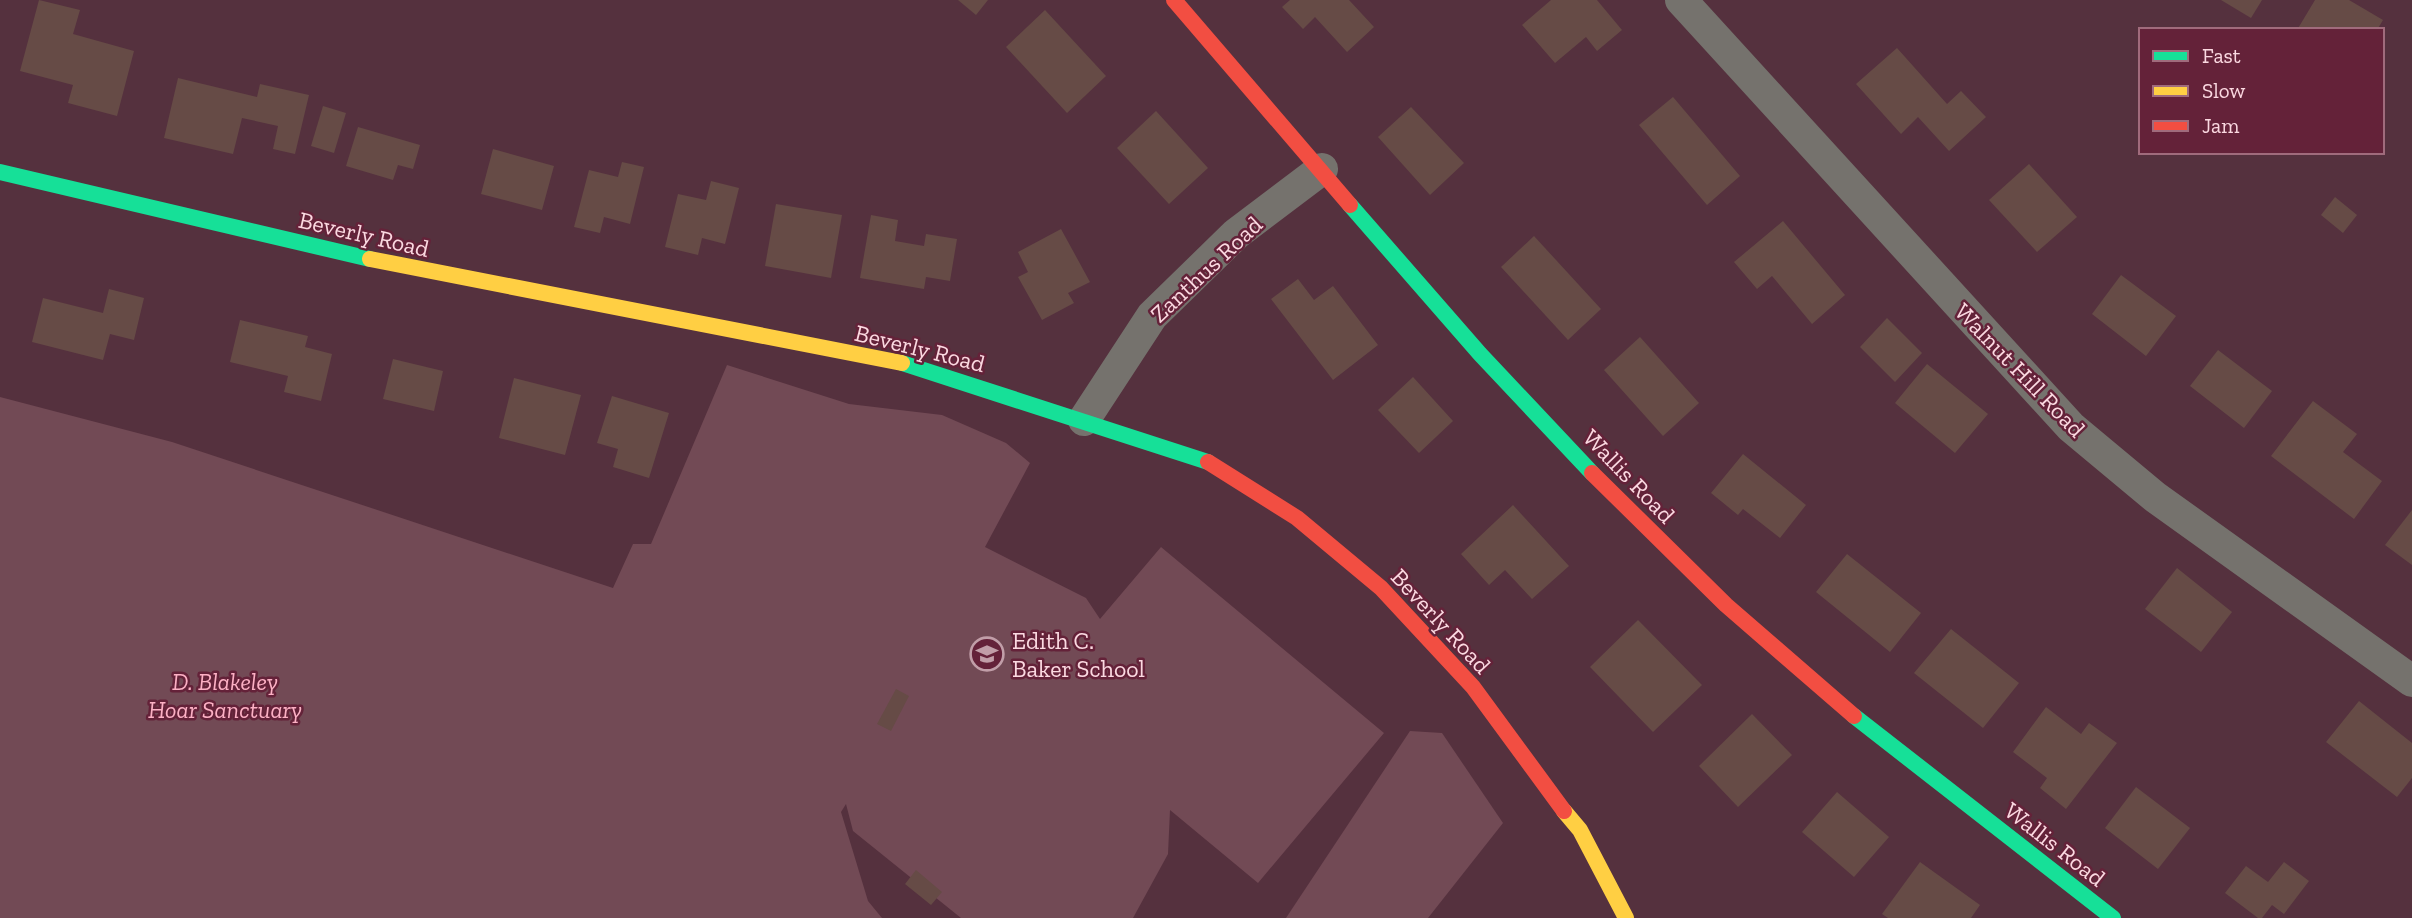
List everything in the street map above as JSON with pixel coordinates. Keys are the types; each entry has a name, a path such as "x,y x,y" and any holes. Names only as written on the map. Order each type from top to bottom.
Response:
{"street":[{"name":"Wallis Road","path":"1174,0 1489,363 1672,554 1797,671 2113,918"},
{"name":"Walnut Hill Road","path":"1681,0 2071,427 2155,497 2412,681"},
{"name":"Zanthus Road","path":"1084,419 1152,316 1236,234 1322,169"},
{"name":"Beverly Road","path":"0,172 424,272 920,366 1207,461 1297,518 1381,589 1473,687 1533,772 1580,830 1626,918"}],"green space":[{"name":"D. Blakeley Hoar Sanctuary","path":"727,365 849,404 942,415 1006,443 1030,463 985,547 1086,598 1100,619 1161,547 1384,733 1258,883 1170,810 1168,854 1133,918 961,918 853,831 846,804 841,812 868,901 882,918 0,918 0,397 172,442 613,588 633,544 651,544"},
{"path":"1410,731 1442,733 1503,823 1428,918 1286,918"}],"building":[{"path":"39,0 80,10 73,34 134,51 117,116 68,103 73,85 20,71"},
{"path":"958,0 988,0 976,15"},
{"path":"1290,0 1349,0 1374,27 1347,52 1315,17 1303,29 1282,7"},
{"path":"1551,0 1597,0 1622,30 1597,51 1586,37 1555,63 1522,25"},
{"path":"2221,0 2262,0 2251,18"},
{"path":"2315,0 2349,0 2383,20 2378,28 2298,28"},
{"path":"1045,10 1106,76 1067,113 1006,47"},
{"path":"1897,48 1947,104 1961,91 1986,117 1949,151 1918,117 1901,134 1856,84"},
{"path":"178,78 257,97 260,84 309,95 295,154 273,149 278,126 242,118 233,154 164,138"},
{"path":"1673,97 1740,176 1707,205 1639,125"},
{"path":"323,106 346,113 334,153 311,146"},
{"path":"1411,107 1464,163 1430,195 1378,137"},
{"path":"1156,111 1208,168 1169,204 1117,148"},
{"path":"358,127 420,145 413,169 398,165 393,180 346,166"},
{"path":"493,149 554,166 542,210 481,194"},
{"path":"622,162 644,167 630,224 604,217 600,233 574,227 589,170 618,177"},
{"path":"2029,164 2077,217 2037,252 1989,200"},
{"path":"711,181 739,188 725,244 702,238 698,255 665,247 678,194 706,200"},
{"path":"2335,197 2357,215 2343,233 2321,215"},
{"path":"776,204 842,215 831,278 765,266"},
{"path":"871,215 898,220 895,241 924,246 926,234 957,239 950,281 926,277 924,289 860,278"},
{"path":"1783,221 1845,295 1812,324 1772,276 1757,289 1734,262"},
{"path":"1061,229 1090,282 1068,293 1074,303 1042,320 1018,277 1028,272 1018,252"},
{"path":"1534,236 1601,309 1568,340 1501,267"},
{"path":"2121,275 2176,316 2146,356 2092,314"},
{"path":"1298,279 1314,300 1333,286 1378,345 1333,380 1271,299"},
{"path":"109,289 144,298 134,340 110,334 103,360 32,342 43,298 103,313"},
{"path":"1887,318 1922,353 1895,382 1860,347"},
{"path":"240,320 308,336 305,347 332,354 321,401 284,392 288,376 230,362"},
{"path":"1640,337 1699,403 1663,436 1604,370"},
{"path":"2218,350 2272,391 2244,428 2190,386"},
{"path":"393,359 443,371 434,411 383,399"},
{"path":"1927,364 1988,414 1955,453 1895,403"},
{"path":"1413,377 1453,421 1419,453 1378,410"},
{"path":"514,378 581,395 565,455 499,438"},
{"path":"612,396 669,413 649,478 613,467 618,449 597,443"},
{"path":"2313,401 2357,434 2343,452 2382,481 2354,519 2271,456"},
{"path":"1743,454 1806,505 1780,538 1743,509 1738,515 1711,493"},
{"path":"1513,505 1569,566 1532,599 1505,570 1489,585 1461,554"},
{"path":"2412,510 2412,565 2385,545"},
{"path":"1847,554 1921,613 1890,652 1816,592"},
{"path":"2177,568 2232,612 2201,652 2145,609"},
{"path":"1638,620 1702,685 1653,732 1590,667"},
{"path":"1951,629 2019,683 1983,728 1914,673"},
{"path":"896,689 909,696 891,731 877,724"},
{"path":"2359,701 2412,743 2412,778 2397,797 2326,742"},
{"path":"2046,707 2081,734 2089,723 2117,743 2066,809 2040,788 2047,778 2013,752"},
{"path":"1752,714 1792,755 1738,807 1699,766"},
{"path":"2136,787 2190,828 2158,869 2105,828"},
{"path":"1837,792 1889,837 1854,877 1802,832"},
{"path":"1920,862 1980,905 1971,918 1888,918 1882,914"},
{"path":"2284,862 2309,881 2284,914 2272,905 2262,918 2258,918 2225,893 2246,866 2268,882"},
{"path":"916,870 942,892 931,905 905,884"}],"traffic: fast":[{"path":"0,172 370,259"},
{"path":"1350,205 1480,354 1592,473"},
{"path":"902,363 1208,462"},
{"path":"1854,716 2113,918"}],"traffic: slow":[{"path":"370,259 902,363"},
{"path":"1564,811 1580,830 1626,918"}],"traffic: jam":[{"path":"1174,0 1350,205"},
{"path":"1208,462 1297,518 1381,588 1473,687 1564,811"},
{"path":"1592,473 1726,605 1854,716"}],"place":[{"name":"Edith C. Baker School","path":"987,654"}]}
